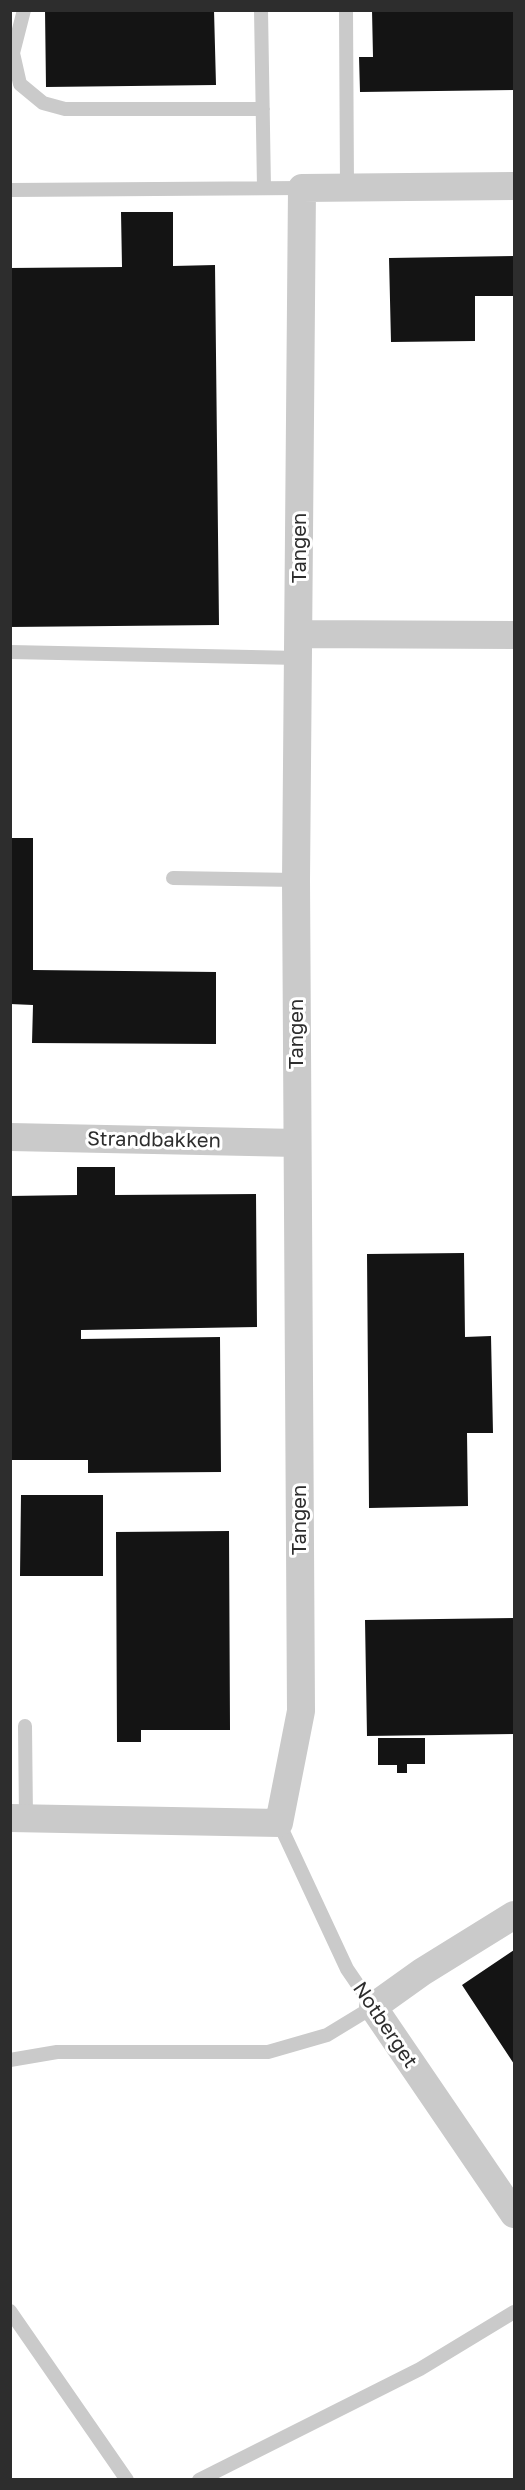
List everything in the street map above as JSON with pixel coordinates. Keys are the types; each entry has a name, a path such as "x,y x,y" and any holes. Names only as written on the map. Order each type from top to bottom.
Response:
{"street":[{"path":"302,188 514,186"},
{"name":"Tangen","path":"279,1823 302,1711 296,880 302,188"},
{"path":"299,646 514,635"},
{"name":"Strandbakken","path":"10,1137 297,1143"},
{"path":"18,1818 279,1823"},
{"path":"373,2007 423,1972 514,1915"},
{"name":"Notberget","path":"373,2007 514,2214"}],"lane":[{"path":"24,10 13,53 20,84 43,103 65,109 263,109"},
{"path":"261,10 264,188"},
{"path":"346,10 347,187"},
{"path":"10,190 302,188"},
{"path":"10,652 299,646"},
{"path":"173,878 296,880"},
{"path":"18,1818 25,1726"},
{"name":"Notberget","path":"279,1823 347,1969 373,2007"},
{"path":"10,2060 57,2052 268,2052 327,2035 373,2007"},
{"path":"10,2311 127,2480"},
{"path":"199,2480 420,2368 514,2312"}],"building":[{"path":"45,10 214,10 216,85 46,87"},
{"path":"372,10 514,10 514,90 360,92 359,57 373,57"},
{"path":"121,212 173,212 173,266 215,265 219,625 10,627 10,268 122,267"},
{"path":"514,256 514,296 475,296 475,341 391,342 389,258"},
{"path":"10,838 33,838 33,970 216,972 216,1044 32,1043 33,1005 10,1004"},
{"path":"77,1167 115,1167 115,1195 256,1194 257,1327 81,1330 81,1339 220,1337 221,1472 88,1473 88,1460 10,1460 10,1196 77,1195"},
{"path":"464,1253 465,1337 491,1336 493,1433 467,1433 468,1506 369,1508 367,1254"},
{"path":"21,1495 103,1495 103,1576 20,1576"},
{"path":"229,1531 230,1730 141,1730 141,1742 117,1742 116,1532"},
{"path":"514,1618 514,1734 367,1736 365,1620"},
{"path":"378,1738 425,1738 425,1764 407,1764 407,1773 397,1773 397,1765 378,1765"},
{"path":"514,1950 514,2064 462,1985"}]}
